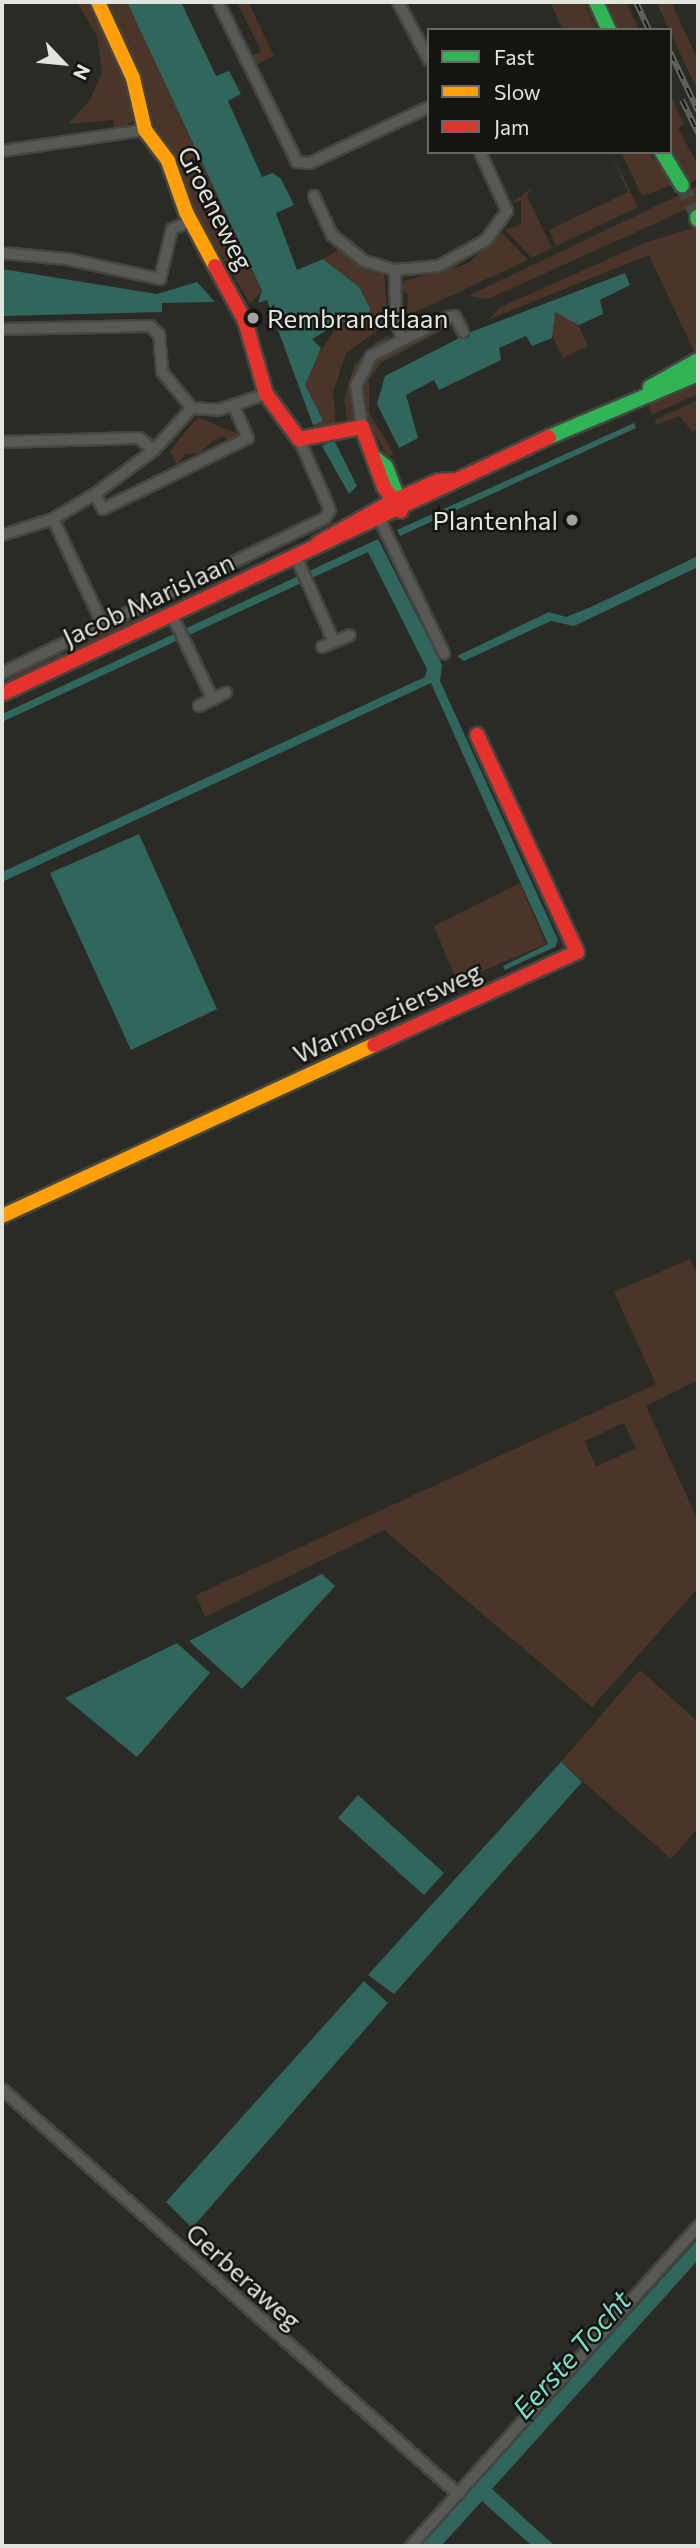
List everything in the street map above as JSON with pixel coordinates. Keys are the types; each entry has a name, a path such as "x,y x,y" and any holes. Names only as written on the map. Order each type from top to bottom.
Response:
{"street":[{"name":"Groeneweg","path":"98,2 134,78 145,130 168,161 191,221 245,321 265,394 299,439 330,510 297,536 103,625"},
{"path":"218,2 297,162 310,163 427,108"},
{"path":"398,2 427,56"},
{"path":"596,2 608,28"},
{"path":"2,151 145,130"},
{"path":"314,196 324,223 347,250 395,270 439,267 462,257 502,224 507,211 482,154"},
{"path":"663,154 682,185"},
{"path":"2,253 67,259 160,279 172,229 191,221"},
{"path":"395,270 396,322 402,338"},
{"path":"398,503 375,458 354,400 362,370 372,356 402,338 455,316 463,332"},
{"path":"2,329 150,326 159,334 162,372 192,408"},
{"path":"634,397 698,360"},
{"path":"634,397 698,374"},
{"path":"2,536 53,519 95,494 154,450 192,408 234,407 265,394"},
{"name":"Jacob Marislaan","path":"2,694 175,621 315,547 325,536 458,480 634,397"},
{"path":"95,494 103,509 248,438 234,407"},
{"path":"299,439 362,427"},
{"path":"2,442 139,438 154,450"},
{"path":"378,515 444,653"},
{"path":"2,673 103,625 53,519"},
{"path":"296,557 334,642"},
{"path":"175,621 213,700"},
{"path":"322,647 349,635"},
{"path":"199,706 226,693"},
{"name":"Warmoeziersweg","path":"2,1216 577,952 477,735"},
{"name":"Gerberaweg","path":"2,2088 457,2494"},
{"path":"411,2546 698,2226"}],"shaded area":[{"path":"77,2 92,2 123,70 136,117 123,129 114,131 113,120 68,124 90,100 102,73 97,36"},
{"path":"106,2 127,2 262,292 250,303 186,197 179,167 146,111 138,74"},
{"path":"237,2 248,2 274,56 257,64 252,56 261,51"},
{"path":"550,2 584,2 596,28 562,28"},
{"path":"602,2 626,2 638,28 614,28"},
{"path":"656,2 671,2 698,60 698,91 672,36 672,28 668,28"},
{"path":"672,99 684,124 678,129 698,165 698,179 688,184 671,154"},
{"path":"611,154 638,207 556,246 549,230 628,192"},
{"path":"622,154 650,154 672,185 642,196"},
{"path":"698,186 698,204 488,299 468,296"},
{"path":"531,189 527,196 552,248 532,258 505,230 521,224 521,201 511,203"},
{"path":"696,227 696,356 649,255 490,319 499,308 644,243"},
{"path":"502,233 528,260 405,317 409,294 402,291 404,281 467,264"},
{"path":"338,250 384,273 388,323 346,353 333,392 336,427 316,430 313,425 323,420 305,385 307,370 341,322 368,317 370,309 359,287 323,259"},
{"path":"555,312 577,322 588,346 563,358 551,333"},
{"path":"442,326 443,330 381,363 369,380 369,412 394,454 388,457 364,415 363,384 376,360"},
{"path":"395,332 364,357 354,375 350,399 355,421 348,424 344,400 354,365 375,343"},
{"path":"698,378 698,394 651,415 649,398"},
{"path":"698,400 698,429 692,432 680,416 656,425 654,420"},
{"path":"198,417 242,436 228,443 225,436 211,442 194,459 197,453 185,454 177,465 170,451"},
{"path":"180,601 181,604 2,688 7,676 53,658 56,651 66,656 93,635"},
{"path":"520,883 546,944 457,982 434,926"},
{"path":"690,1259 698,1276 698,1380 646,1406 698,1521 698,1588 592,1707 384,1530 205,1617 196,1595 656,1384 614,1292","holes":["624,1423 636,1449 596,1466 584,1441"]},
{"path":"640,1670 698,1722 698,1828 671,1859 561,1762"}],"water":[{"path":"127,2 181,2 216,76 229,71 241,94 228,101 262,177 273,173 281,179 294,205 276,213 297,270 323,259 359,287 370,308 368,317 341,322 312,339 321,348 305,385 323,420 319,423 313,425 267,300 258,303 262,291"},
{"path":"2,269 157,294 197,282 215,302 162,303 162,312 2,316"},
{"path":"625,273 630,285 600,300 603,314 579,325 555,312 552,338 532,346 526,336 499,348 501,360 439,390 434,380 406,395 418,438 399,448 377,404 385,376 471,332"},
{"path":"634,423 636,428 400,536 397,530"},
{"path":"334,440 357,486 349,494 322,446"},
{"path":"378,539 442,665 440,681 558,940 555,947 505,970 503,966 548,944 431,683 2,882 2,872 425,677 427,669 368,552 2,722 2,714"},
{"path":"698,556 698,567 574,626 551,621 464,661 457,656 549,612 566,617 591,607"},
{"path":"139,834 217,1009 131,1050 50,873"},
{"path":"322,1574 335,1586 242,1689 189,1641"},
{"path":"177,1643 210,1673 137,1757 65,1698"},
{"path":"561,1762 582,1782 394,1994 368,1975"},
{"path":"358,1795 444,1873 424,1895 338,1818"},
{"path":"364,1981 388,2003 192,2228 166,2202"},
{"path":"698,2239 698,2260 492,2489 555,2546 532,2546 482,2501 441,2546 420,2546"}],"tunnel":[{"path":"682,185 697,217"}],"railway":[{"path":"636,2 648,28"},
{"path":"672,56 698,111"},
{"path":"682,100 698,133"}],"traffic: fast":[{"path":"596,2 608,28"},
{"path":"663,154 682,185"},
{"path":"650,387 698,360"},
{"path":"549,437 698,374"},
{"path":"375,458 386,467 401,506"}],"traffic: slow":[{"path":"98,2 133,78 145,130 168,161 186,212 215,266"},
{"path":"2,1216 374,1045"}],"traffic: jam":[{"path":"215,266 245,321 266,394 299,439 362,427 384,487 401,511"},
{"path":"2,694 549,437"},
{"path":"318,543 391,502 438,481 457,480"},
{"path":"374,1045 577,952 477,735"}],"place":[{"name":"Rembrandtlaan","path":"253,318"},
{"name":"Plantenhal","path":"572,520"}],"water label":[{"name":"Eerste Tocht","path":"571,2354"}]}
